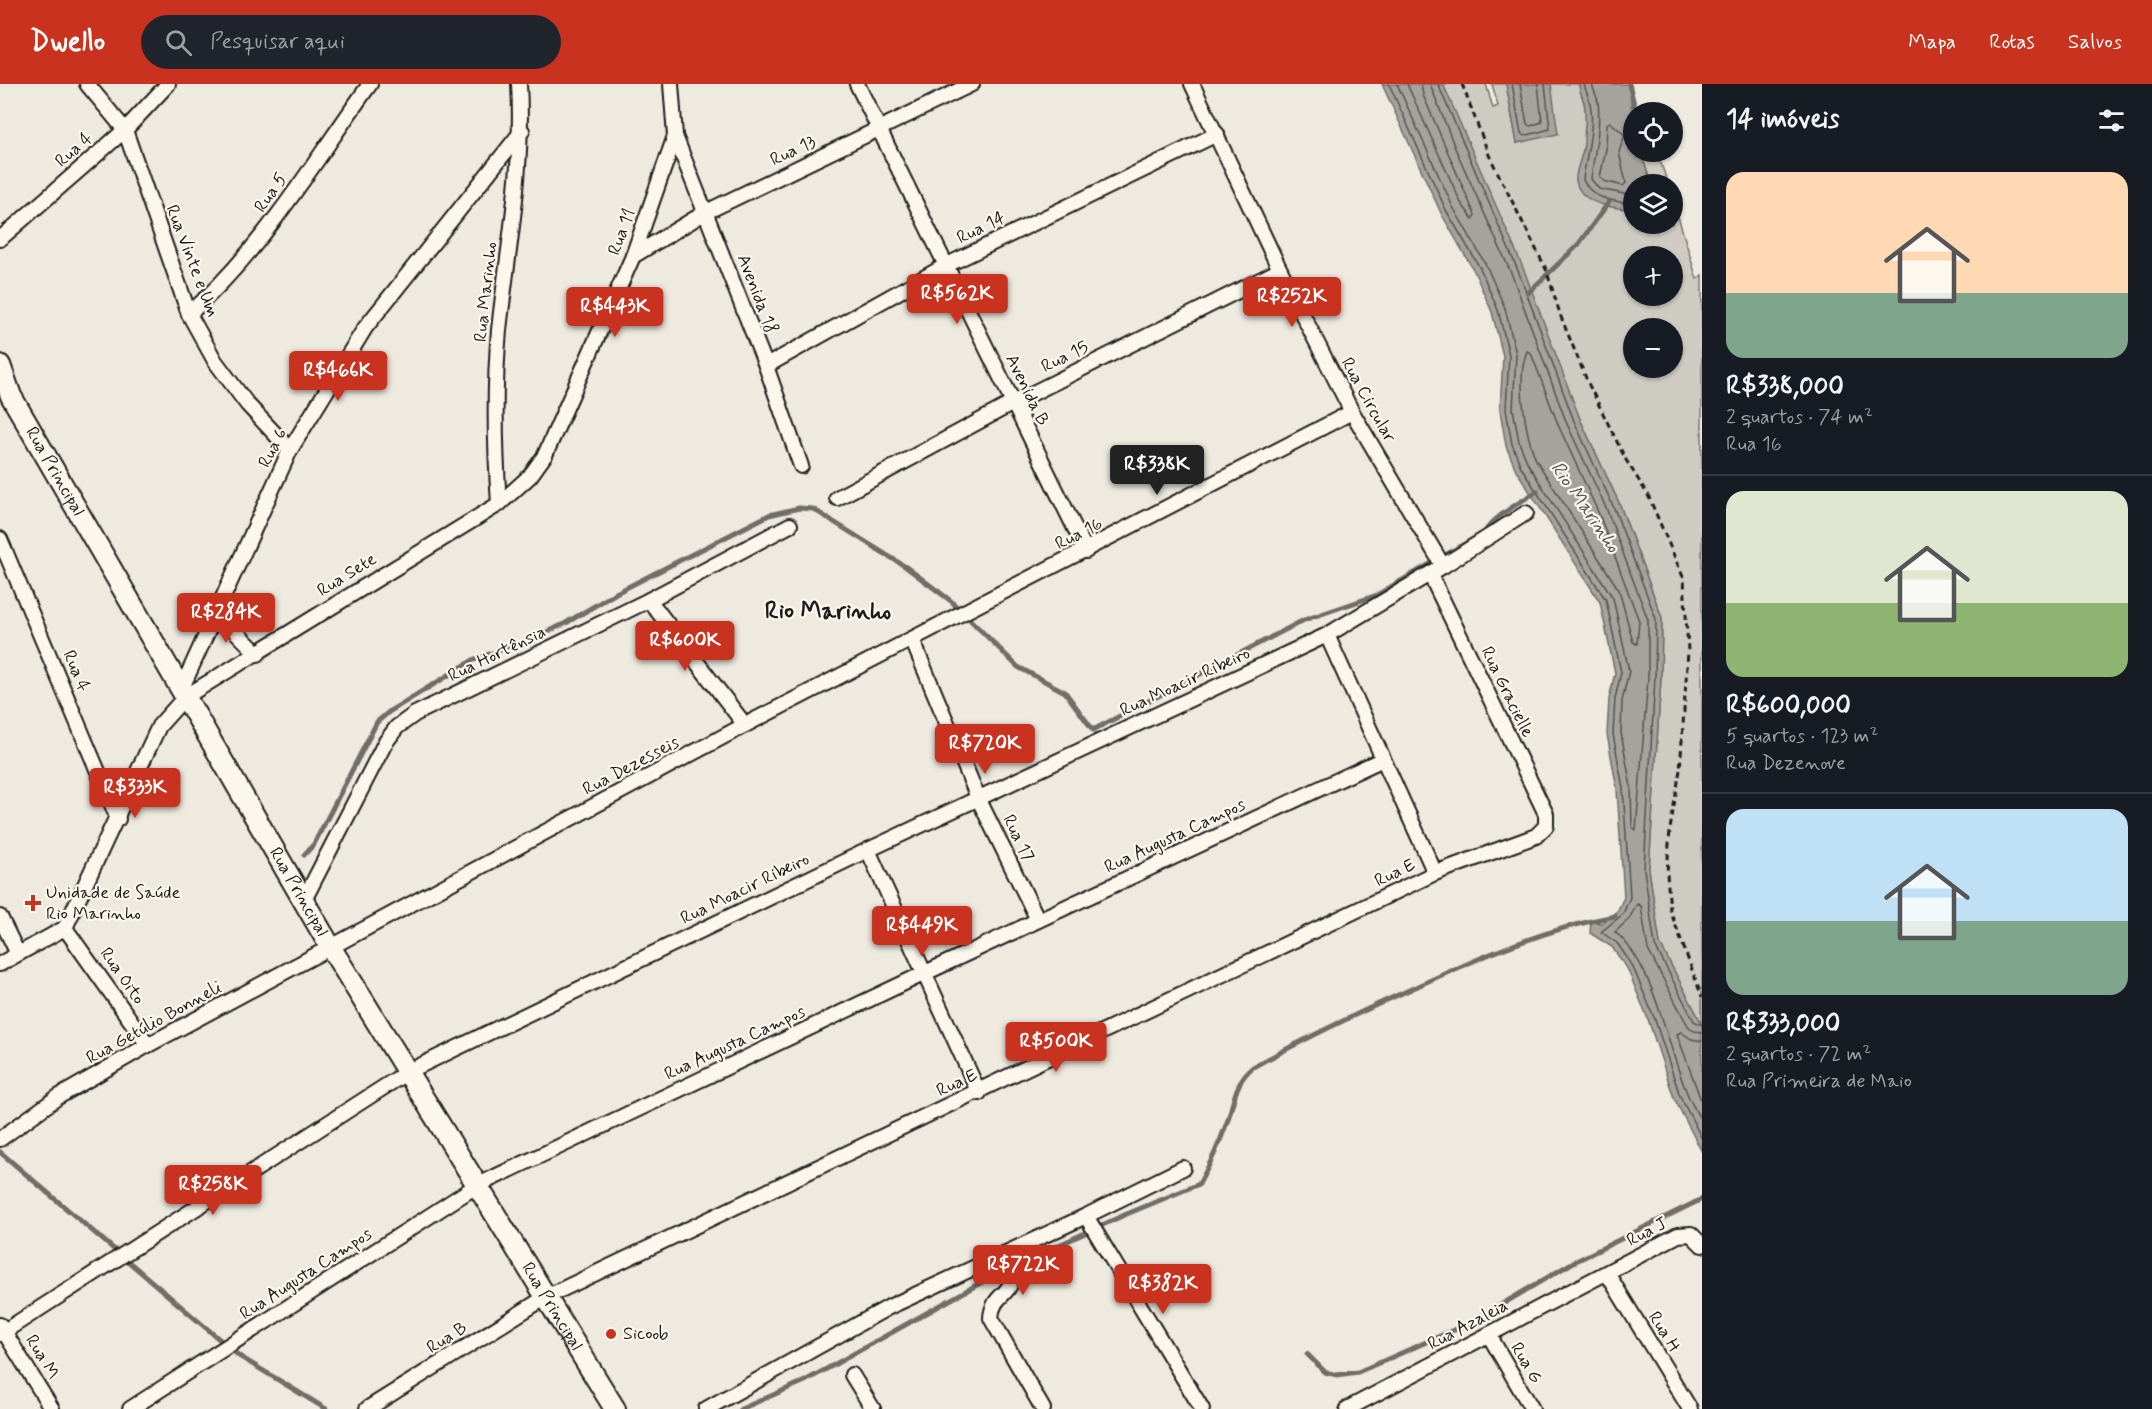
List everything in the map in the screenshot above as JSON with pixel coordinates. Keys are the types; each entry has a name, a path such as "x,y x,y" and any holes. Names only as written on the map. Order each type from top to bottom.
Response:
{"main road":[{"name":"Rua Principal","path":"1,373 331,948 409,1071 476,1186 615,1409"}],"street":[{"path":"87,84 125,130"},
{"name":"Rua 4","path":"0,239 125,130 168,84"},
{"name":"Rua 5","path":"189,314 223,285 248,257 370,84"},
{"name":"Rua Marinho","path":"499,504 495,451 499,333 522,131 519,84"},
{"name":"Rua 11","path":"499,504 530,476 545,455 633,256 675,136 671,84"},
{"name":"Avenida B","path":"857,84 1086,551"},
{"name":"Rua 13","path":"633,256 706,212 972,84"},
{"name":"Rua Circular","path":"1192,84 1280,270 1352,412 1439,559"},
{"name":"Rua Vinte e Um","path":"125,130 189,314 228,378 247,404 290,450"},
{"name":"Rua 6","path":"183,693 290,450 365,328 522,131"},
{"name":"Rua 14","path":"766,366 945,266 1217,134"},
{"name":"Avenida 18","path":"675,136 766,366 801,466"},
{"name":"Rua 15","path":"837,498 1013,403 1280,270"},
{"name":"Rua 16","path":"949,618 1086,551 1352,412"},
{"name":"Rua Sete","path":"183,693 258,654 378,576 499,504"},
{"name":"Rua Moacir Ribeiro","path":"2,1330 409,1071 868,850 979,800 1327,635 1430,574 1439,559 1526,513"},
{"name":"Rua Hortênsia","path":"304,900 385,743 397,728 416,714 649,600 790,525"},
{"name":"Rua 4","path":"0,538 118,819"},
{"name":"Rua Gracielle","path":"1430,574 1545,814 1546,826"},
{"path":"649,600 745,725"},
{"path":"217,613 258,654"},
{"name":"Rua Dezesseis","path":"331,948 949,618"},
{"path":"1327,635 1435,873"},
{"name":"Rua 17","path":"912,639 979,800 1038,920"},
{"path":"0,964 17,952 65,928 118,819 159,726 183,693"},
{"name":"Rua Augusta Campos","path":"130,1409 476,1186 1383,759"},
{"name":"Rua E","path":"546,1297 979,1093 1435,873 1536,836 1546,826"},
{"path":"868,850 979,1093"},
{"path":"0,917 17,952"},
{"name":"Rua Oito","path":"65,928 148,1045"},
{"name":"Rua Getúlio Bonneli","path":"0,1139 58,1097 148,1045 331,948"},
{"path":"706,1409 889,1307 1008,1262 1183,1168"},
{"path":"1088,1220 1202,1409"},
{"name":"Rua J","path":"1607,1273 1678,1235 1691,1234 1702,1245"},
{"path":"1008,1262 1011,1286 993,1308 991,1318 1043,1409"},
{"name":"Rua Azaleia","path":"1356,1407 1607,1273"},
{"name":"Rua H","path":"1607,1273 1690,1409"},
{"name":"Rua B","path":"367,1409 546,1297"},
{"name":"Rua M","path":"2,1330 49,1408"},
{"name":"Rua G","path":"1489,1335 1532,1409"},
{"path":"852,1375 873,1409"}],"path":[{"path":"1462,84 1489,155 1546,268 1561,317 1588,383 1626,460 1648,495 1684,579 1688,651 1680,770 1670,829 1667,874 1670,910 1702,997"}],"shaded area":[{"path":"1443,84 1486,84 1493,108 1498,106 1492,84 1506,84 1517,143 1551,84 1579,84 1586,112 1586,122 1576,180 1594,200 1606,206 1623,208 1623,234 1683,233 1697,279 1702,275 1702,1024 1660,944 1649,869 1661,678 1662,618 1620,505 1580,419"},
{"path":"1644,162 1660,162 1665,174 1648,174"}],"water":[{"path":"1382,84 1443,84 1524,270 1580,419 1620,505 1662,618 1661,678 1649,869 1660,944 1702,1024 1702,1152 1674,1098 1648,1019 1627,968 1612,947 1590,933 1591,922 1602,923 1618,910 1624,897 1617,789 1607,734 1609,699 1615,673 1600,602 1516,470 1506,446 1500,410 1503,356 1492,312 1474,271 1441,213"},
{"path":"1506,84 1551,84 1558,134 1517,143"},
{"path":"1579,84 1630,84 1631,102 1623,102 1623,162 1644,162 1648,174 1623,174 1623,209 1591,200 1584,195 1576,180 1584,148 1584,102"}],"waterway":[{"path":"1629,84 1634,102"},
{"path":"1528,293 1578,245 1609,202"},
{"path":"304,855 314,844 377,722 390,711 475,659 529,640 566,623 616,593 769,515 799,508 813,509 906,567 951,601 1018,667 1065,692 1093,730 1304,620 1377,595 1485,532 1501,515 1537,491"},
{"path":"741,1409 805,1381 998,1273 1122,1216 1199,1184 1220,1140 1238,1086 1253,1067 1350,1018 1484,956 1561,929 1615,916"},
{"path":"0,1152 239,1356 326,1409"},
{"path":"1307,1354 1325,1372 1337,1375 1358,1372 1472,1322 1572,1263 1702,1199"}],"place":[{"name":"Unidade de Saúde Rio Marinho","path":"33,903"},
{"name":"Sicoob","path":"611,1334"}],"district":[{"name":"Rio Marinho","path":"828,611"}]}
